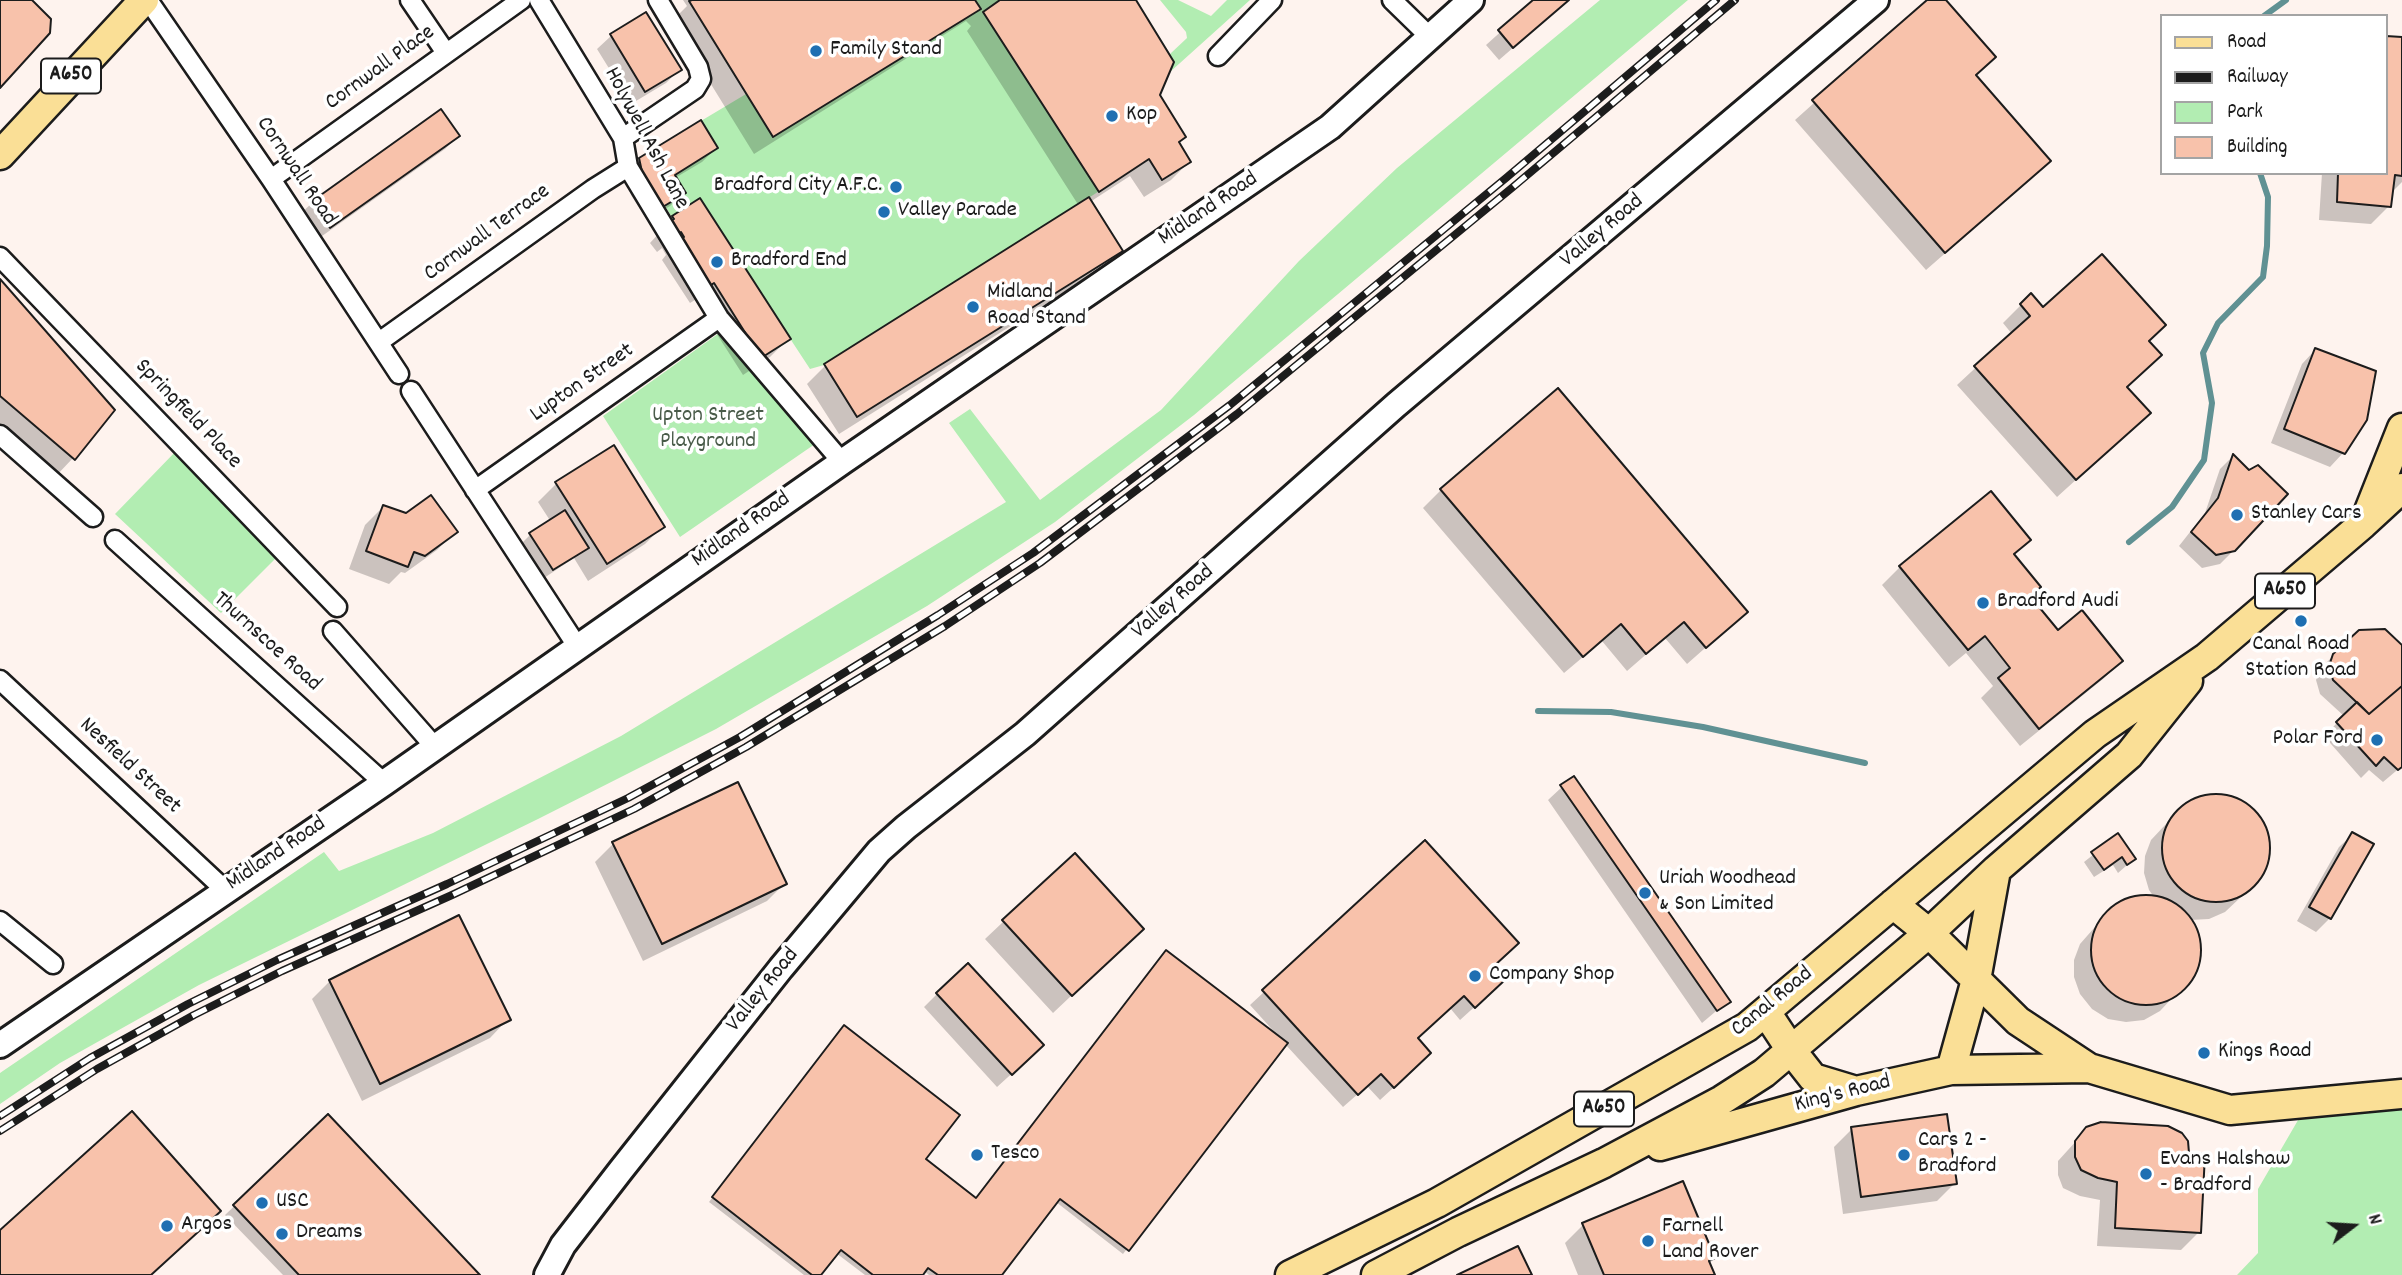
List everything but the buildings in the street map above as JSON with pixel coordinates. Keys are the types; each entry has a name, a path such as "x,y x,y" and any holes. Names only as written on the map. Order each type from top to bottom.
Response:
{"main road":[{"name":"A650","path":"0,155 146,0"},
{"path":"2363,524 2402,428"},
{"name":"Canal Road","path":"1290,1275 1437,1203 1718,1046 1747,1027 2095,734 2207,657 2402,488"},
{"name":"Canal Road","path":"1376,1275 1458,1232 1605,1163 1722,1100 1764,1073 1929,933 1996,870 2129,755 2207,657"},
{"path":"1951,1070 1976,980 1996,870"},
{"name":"King's Road","path":"1893,904 1929,933 2018,1021 2089,1068 2230,1110 2402,1094"},
{"path":"1766,1012 1791,1051 1813,1078 1856,1091"},
{"name":"King's Road","path":"1605,1163 1856,1091 1951,1070 2089,1068"}],"street":[{"name":"Cornwall Road","path":"146,0 271,179 400,374"},
{"path":"410,0 446,52"},
{"name":"Cornwall Place","path":"271,179 521,0"},
{"name":"Holywell Ash Lane","path":"539,0 622,138 628,167 719,318 842,462"},
{"path":"622,138 695,89 701,79 698,67 658,0"},
{"path":"1218,56 1272,0"},
{"path":"1392,0 1430,37"},
{"name":"Midland Road","path":"0,1045 384,783 842,462 1330,127 1471,0"},
{"name":"Valley Road","path":"547,1275 563,1245 781,968 879,851 1025,734 1396,405 1877,0"},
{"name":"Cornwall Terrace","path":"379,342 593,189 628,167"},
{"name":"Springfield Place","path":"0,257 337,607"},
{"name":"Lupton Street","path":"475,490 719,318"},
{"path":"411,391 577,646"},
{"path":"0,435 93,517"},
{"name":"Thurnscoe Road","path":"115,540 384,783"},
{"path":"333,631 435,747"},
{"name":"Nesfield Street","path":"0,680 225,890"},
{"path":"0,921 53,964"}],"green space":[{"name":"Valley Parade","path":"1136,0 1170,54 1187,38 1186,32 1160,0 1178,0 1211,16 1227,0 1250,0 1170,72 1160,95 1186,137 1179,142 1191,162 1162,180 1149,159 1090,197 1123,251 857,417 824,365 810,369 791,340 761,358 714,284 679,240 684,237 681,232 667,223 673,219 665,206 661,208 644,181 639,158 746,94 689,1"},
{"path":"1600,0 1688,0 1194,415 1055,522 927,606 716,729 199,985 60,1063 0,1104 0,1073 324,852 339,871 433,833 621,736 1006,502 949,423 970,409 1040,500 1161,410 1299,261 1397,168"},
{"name":"Upton Street Playground","path":"722,331 815,444 680,537 603,416"},
{"path":"177,450 280,554 221,613 115,514"},
{"path":"2402,1107 2402,1275 2237,1275 2258,1253 2258,1189 2301,1115 2380,1112"}],"waterway":[{"path":"2267,14 2286,0"},
{"path":"2129,542 2172,507 2204,460 2212,403 2203,353 2218,323 2263,277 2268,197 2261,175"},
{"path":"1538,711 1611,712 1703,727 1865,763"}],"railway":[{"path":"0,1116 90,1058 188,1004 277,960 447,884 628,798 740,737 938,615 1033,553 1230,405 1506,178 1716,0"},
{"path":"0,1131 97,1069 194,1015 282,971 634,809 746,747 945,626 1040,563 1237,414 1735,0"}],"place":[{"name":"Family Stand","path":"816,51"},
{"name":"Kop","path":"1112,116"},
{"name":"Bradford City A.F.C.","path":"896,187"},
{"name":"Valley Parade","path":"884,212"},
{"name":"Bradford End","path":"717,262"},
{"name":"Midland Road Stand","path":"973,307"},
{"name":"Stanley Cars","path":"2237,515"},
{"name":"Bradford Audi","path":"1983,603"},
{"name":"Canal Road Station Road","path":"2301,621"},
{"name":"Polar Ford","path":"2377,740"},
{"name":"Uriah Woodhead & Son Limited","path":"1645,893"},
{"name":"Company Shop","path":"1475,976"},
{"name":"Kings Road","path":"2204,1053"},
{"name":"Tesco","path":"977,1155"},
{"name":"Cars 2 - Bradford","path":"1904,1155"},
{"name":"Evans Halshaw - Bradford","path":"2146,1174"},
{"name":"USC","path":"262,1203"},
{"name":"Argos","path":"167,1226"},
{"name":"Dreams","path":"282,1234"},
{"name":"Farnell Land Rover","path":"1648,1241"}]}
